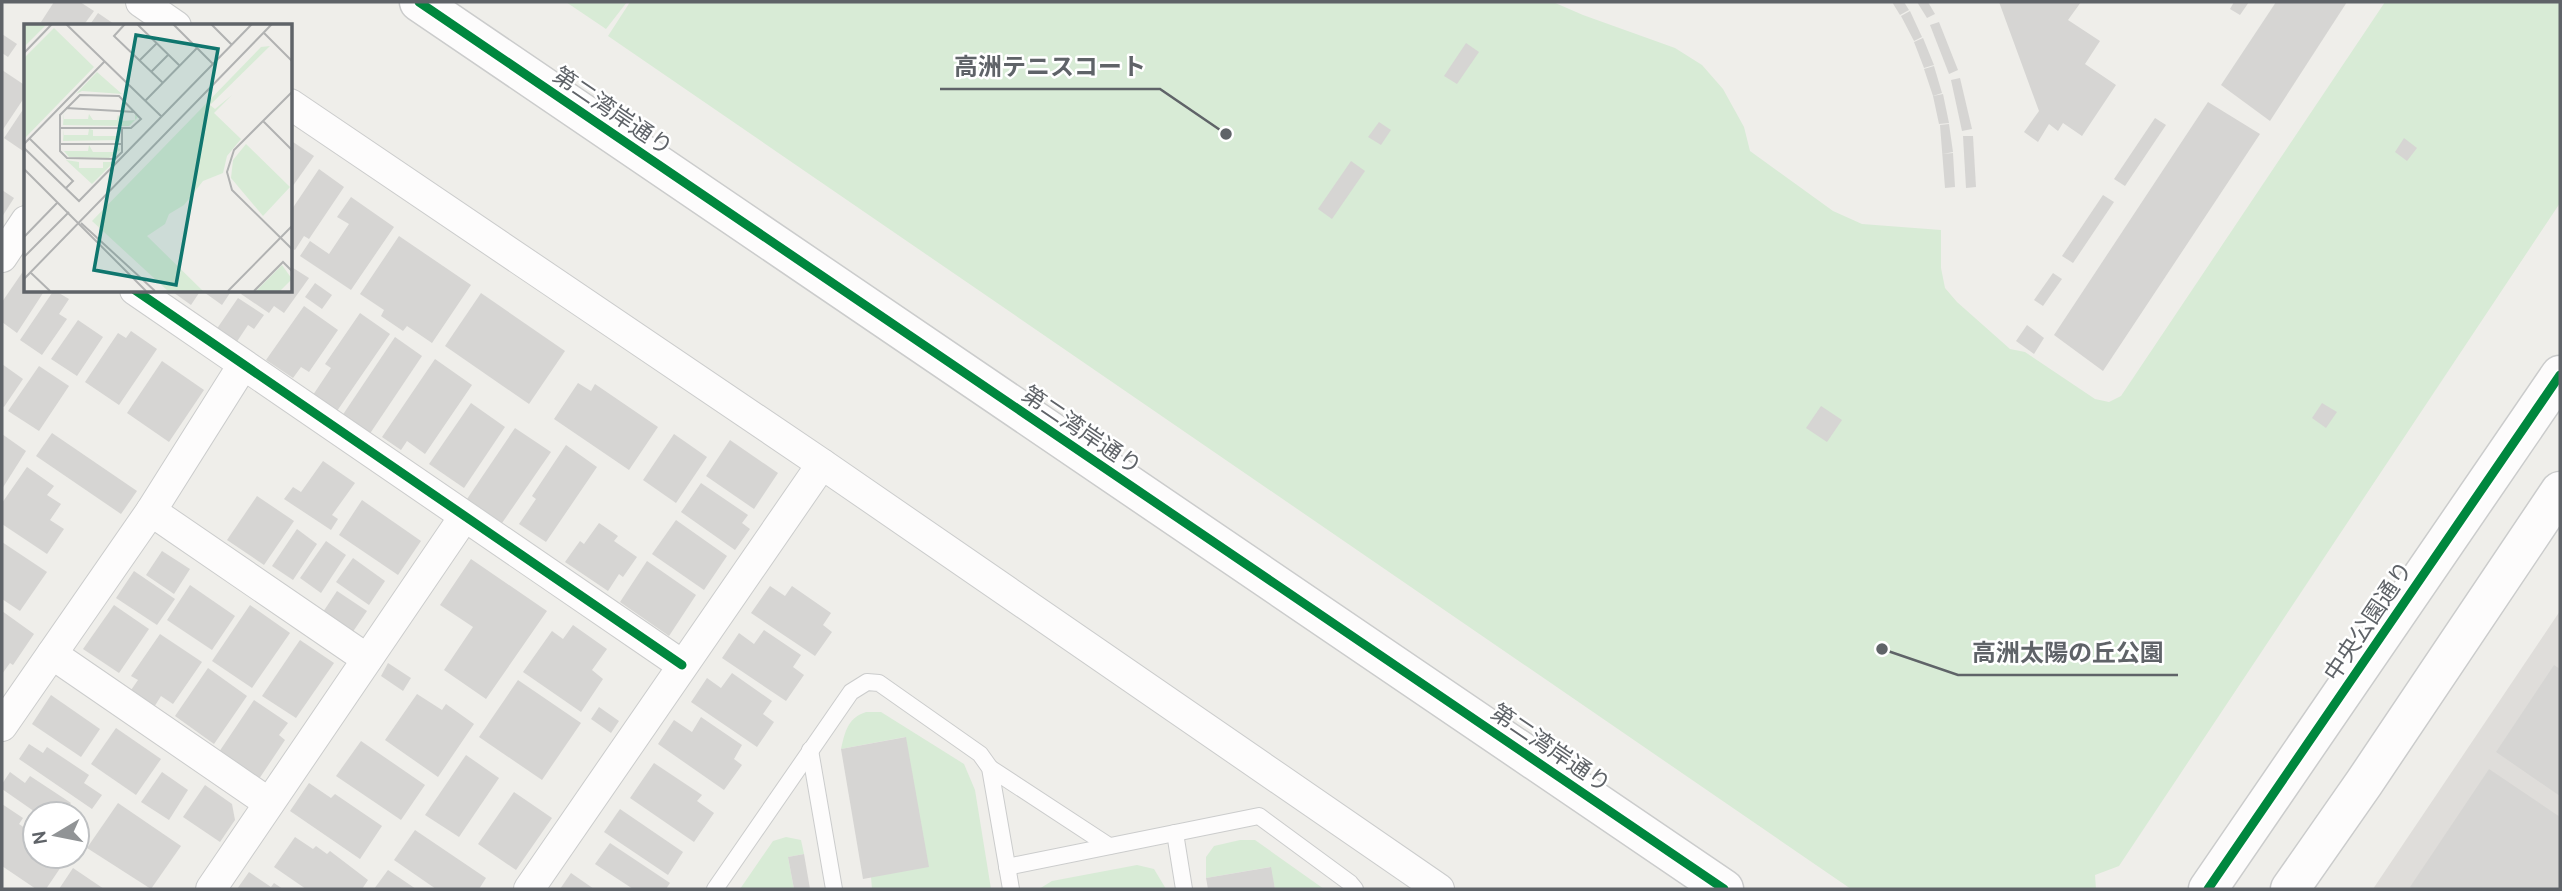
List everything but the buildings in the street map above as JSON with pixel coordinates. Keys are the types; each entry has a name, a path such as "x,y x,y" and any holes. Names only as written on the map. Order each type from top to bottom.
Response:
{"street":[{"path":"141,2 168,24"},
{"name":"第二湾岸通り","path":"419,2 1724,889"},
{"path":"292,105 822,464 1438,889"},
{"path":"2,257 24,224"},
{"path":"138,292 682,665"},
{"path":"3,721 151,511 243,365"},
{"name":"中央公園通り","path":"2208,889 2560,375"},
{"path":"529,889 822,464"},
{"path":"2290,889 2560,491"},
{"path":"151,511 367,659"},
{"path":"211,889 464,517"},
{"path":"52,654 270,803"}],"lane":[{"path":"715,889 850,692 867,682 879,684 980,754 990,768 1109,846"},
{"path":"810,750 834,889"},
{"path":"990,768 1011,889"},
{"path":"1007,867 1259,816 1355,889"},
{"path":"1174,833 1184,889"}],"shaded area":[{"path":"2560,611 2560,889 2373,889"}],"green space":[{"path":"566,2 627,2 606,29"},
{"path":"630,2 1553,2 1675,48 1702,65 1723,89 1744,127 1750,151 1833,211 1862,224 1941,230 1941,268 1945,288 1957,302 2010,349 2025,352 2095,399 2109,402 2121,396 2385,2 2560,2 2560,203 2119,866 2095,875 2096,889 1851,889 608,36"},
{"path":"866,712 881,712 964,764 975,790 991,889 872,889 871,877 905,737 841,749 848,726"},
{"path":"786,837 801,840 804,854 788,857 794,889 740,889 773,841"},
{"path":"1240,840 1255,840 1324,889 1275,889 1270,867 1206,878 1206,857 1214,846"},
{"path":"1137,865 1154,869 1166,889 1039,889 1052,881"}],"cycle path":[{"path":"419,2 1724,889"},
{"path":"138,292 682,665"},
{"path":"2208,889 2560,375"}],"place":[{"name":"高洲テニスコート","path":"1226,134"},
{"name":"高洲太陽の丘公園","path":"1882,649"}]}
